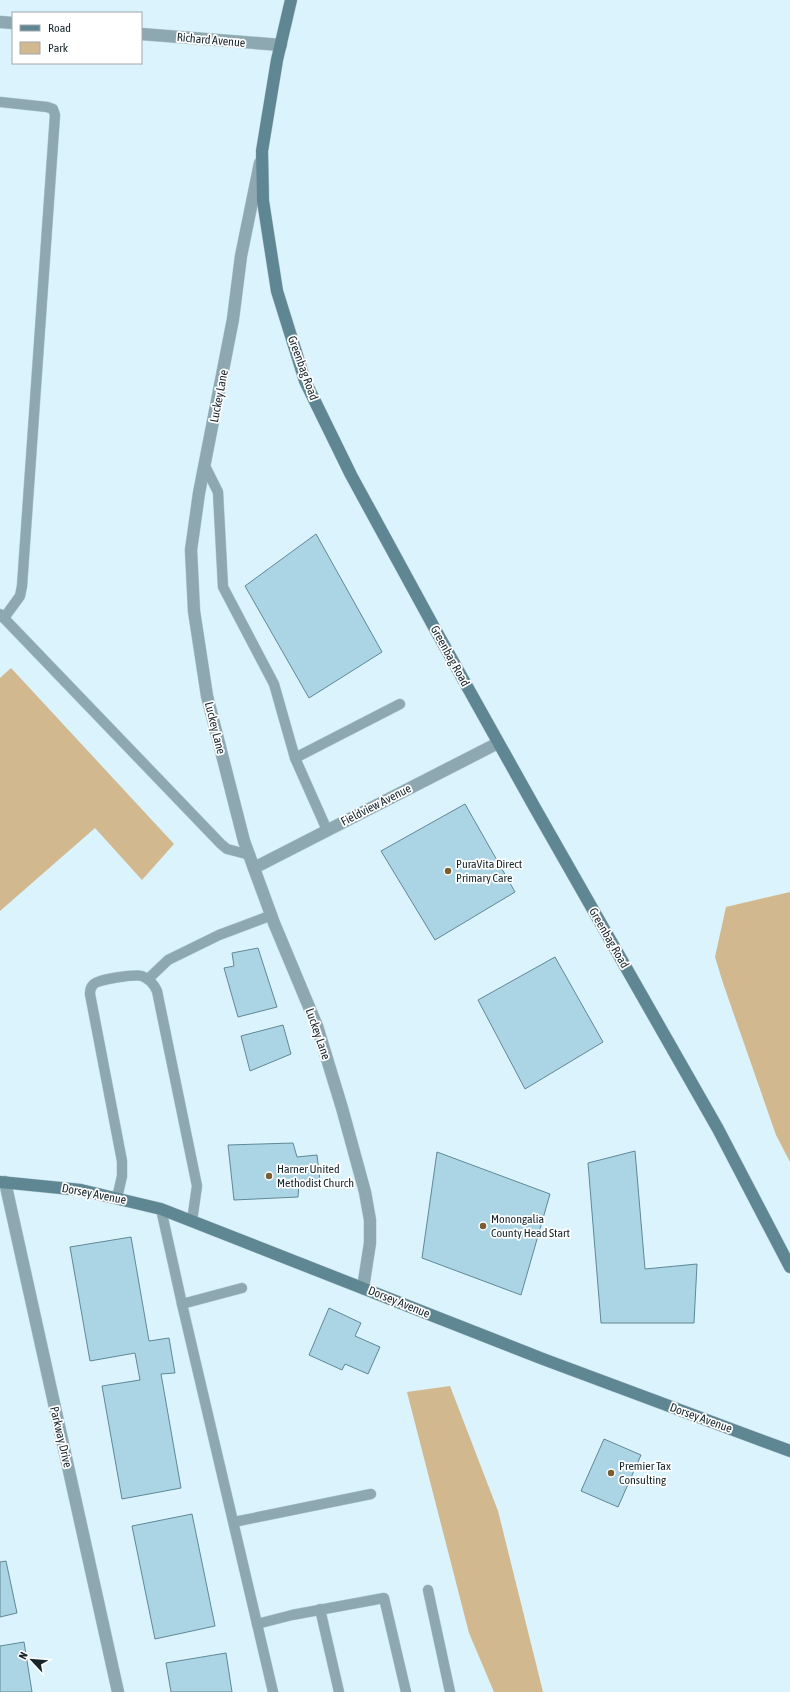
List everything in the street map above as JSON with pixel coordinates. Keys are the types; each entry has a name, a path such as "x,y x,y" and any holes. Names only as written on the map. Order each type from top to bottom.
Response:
{"main road":[{"name":"Greenbag Road","path":"291,0 281,45 262,151 263,201 277,291 306,381 351,475 498,743 714,1123 790,1268"},
{"name":"Dorsey Avenue","path":"2,1182 82,1190 161,1209 543,1359 790,1451"}],"street":[{"path":"0,22 12,23"},
{"name":"Richard Avenue","path":"142,34 281,45"},
{"name":"Luckey Lane","path":"262,151 241,256 233,319 199,493 192,550 194,611 207,696 244,841 317,1026 342,1108 365,1192 370,1220 370,1243 363,1288"},
{"name":"Fieldview Avenue","path":"254,868 498,743"},
{"name":"Parkway Drive","path":"2,1182 118,1692"}],"lane":[{"path":"0,102 47,107 53,109 55,115 22,586 20,596 2,616 221,844 227,849 250,855"},
{"path":"205,466 218,492 223,588 274,684 295,758 327,830"},
{"path":"295,758 400,704"},
{"path":"148,979 168,960 218,935 272,915"},
{"path":"117,1198 122,1176 122,1161 90,994 93,985 99,980 140,975 154,984 157,991 196,1186 192,1221"},
{"path":"161,1209 273,1692"},
{"path":"182,1304 242,1288"},
{"path":"234,1522 371,1494"},
{"path":"428,1590 450,1692"},
{"path":"257,1624 320,1609 384,1598 406,1692"},
{"path":"320,1609 339,1692"}],"green space":[{"path":"11,668 174,844 142,880 95,828 0,911 0,678"},
{"path":"790,892 790,1162 776,1135 715,957 726,907"},
{"path":"450,1386 498,1511 543,1692 494,1692 469,1633 407,1392"}],"building":[{"path":"316,534 382,652 309,698 245,586"},
{"name":"PuraVita Direct Primary Care","path":"465,804 515,892 435,940 381,851"},
{"path":"258,948 277,1007 238,1017 224,968 234,966 232,953"},
{"path":"555,957 603,1042 525,1089 478,1000"},
{"path":"283,1025 291,1054 250,1071 241,1036"},
{"path":"293,1143 297,1157 317,1155 320,1181 299,1184 298,1197 234,1200 228,1145"},
{"path":"635,1151 645,1269 697,1264 694,1323 601,1323 588,1163"},
{"name":"Monongalia County Head Start","path":"437,1152 550,1194 521,1295 422,1258"},
{"path":"131,1237 149,1341 169,1338 175,1373 161,1374 181,1488 122,1499 102,1386 140,1380 135,1353 90,1361 70,1247"},
{"path":"329,1308 361,1323 355,1336 380,1347 368,1374 345,1364 342,1370 309,1355"},
{"name":"Premier Tax Consulting","path":"604,1439 641,1455 618,1507 581,1491"},
{"path":"192,1514 215,1626 155,1639 132,1526"},
{"path":"6,1561 17,1613 0,1617 0,1562"},
{"path":"24,1642 32,1692 0,1692 0,1646"},
{"path":"226,1653 232,1692 171,1692 166,1663"}],"place":[{"name":"PuraVita Direct Primary Care","path":"448,871"},
{"name":"Harner United Methodist Church","path":"269,1176"},
{"name":"Monongalia County Head Start","path":"483,1226"},
{"name":"Premier Tax Consulting","path":"611,1473"}]}
